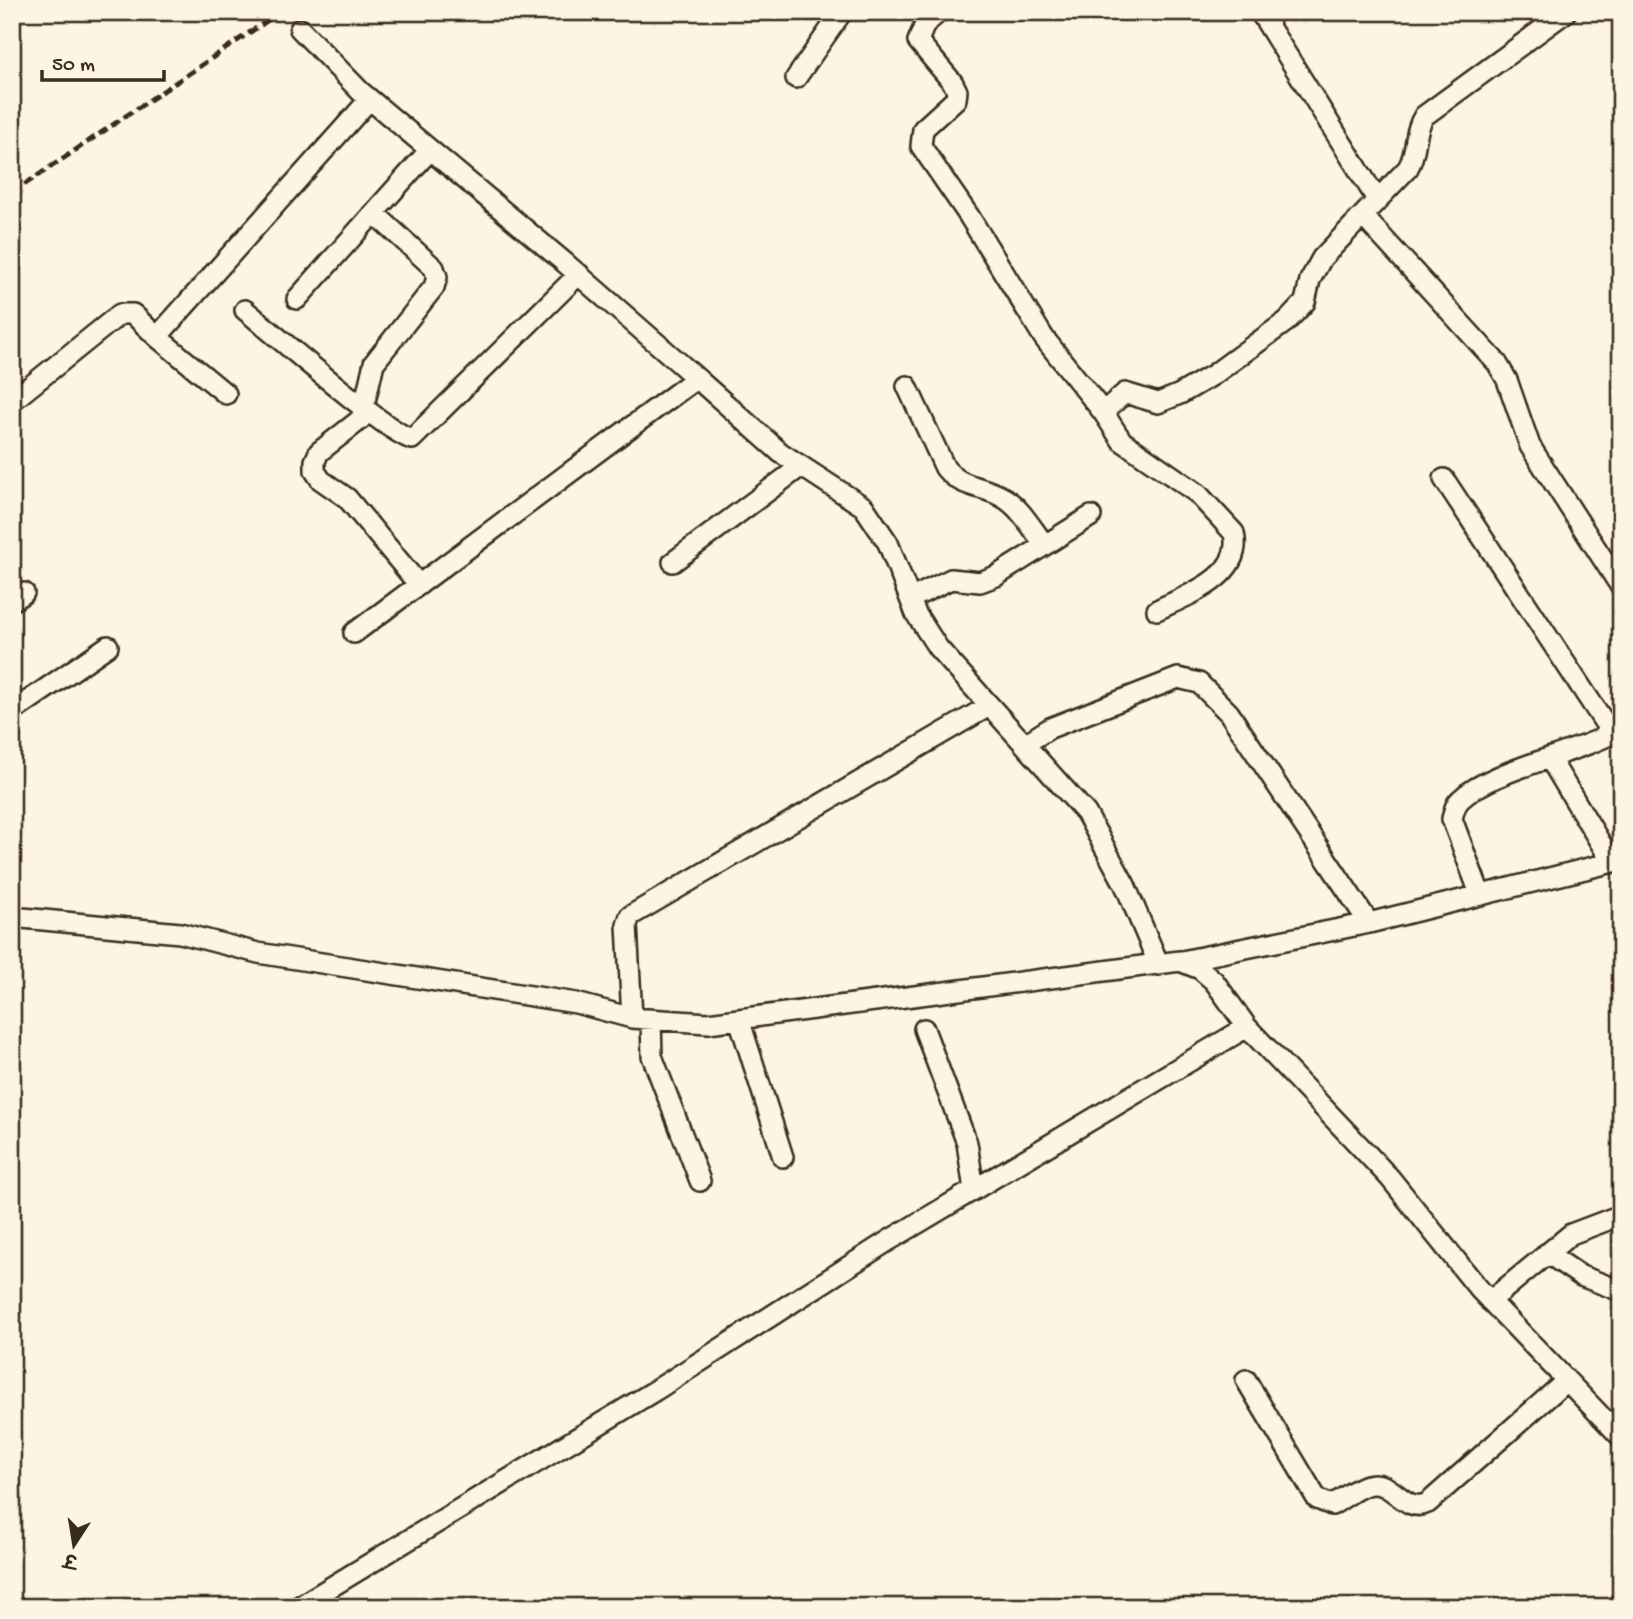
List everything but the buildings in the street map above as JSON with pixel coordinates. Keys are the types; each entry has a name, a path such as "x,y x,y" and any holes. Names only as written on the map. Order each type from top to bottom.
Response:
{"street":[{"path":"796,78 842,12"},
{"path":"939,12 925,24 918,41 953,83 957,91 956,99 923,129 921,146 969,216 1044,338 1122,441 1197,493 1234,533 1234,555 1227,566 1204,587 1157,610"},
{"path":"1260,12 1378,201"},
{"path":"1102,412 1125,393 1158,403 1193,388 1287,321 1305,302 1310,280 1322,258 1408,168 1414,158 1416,130 1424,116 1566,12"},
{"path":"300,29 369,100 579,274 800,467 864,507 888,543 910,599 938,648 1067,789 1105,845 1159,965"},
{"path":"157,338 369,100"},
{"path":"297,299 429,151"},
{"path":"374,213 434,268 437,277 434,287 374,363 361,418 350,430 319,452 315,471 321,480 347,498 419,585"},
{"path":"1363,216 1497,363 1507,380 1530,446 1621,587"},
{"path":"245,310 404,436 416,437 579,274"},
{"path":"12,401 120,314 132,314 226,394"},
{"path":"354,633 686,386 693,381 701,382"},
{"path":"907,386 944,468 963,485 1010,501 1045,545"},
{"path":"673,562 800,467"},
{"path":"1444,479 1616,732 1480,788 1459,800 1454,808 1454,828 1480,894"},
{"path":"910,599 951,579 986,580 1091,516"},
{"path":"12,712 108,646"},
{"path":"1025,744 1050,728 1178,678 1199,683 1229,713 1369,923"},
{"path":"699,1181 652,1056 642,1019 627,925 630,916 989,706"},
{"path":"12,917 180,933 258,953 576,1003 642,1019 708,1023 739,1020 1159,965 1369,923 1616,861 1550,759"},
{"path":"1180,961 1200,970 1214,981 1247,1027 1390,1178 1490,1301 1565,1382 1621,1437"},
{"path":"739,1020 783,1157"},
{"path":"298,1607 656,1390 876,1248 1247,1027"},
{"path":"923,1030 967,1143 974,1189"},
{"path":"1490,1301 1546,1253 1586,1226 1621,1215"},
{"path":"1546,1253 1581,1276 1621,1291"},
{"path":"1246,1380 1317,1499 1325,1505 1332,1505 1366,1485 1376,1484 1388,1488 1409,1505 1419,1507 1427,1503 1565,1382"}],"railway":[{"path":"12,193 280,12"}]}
